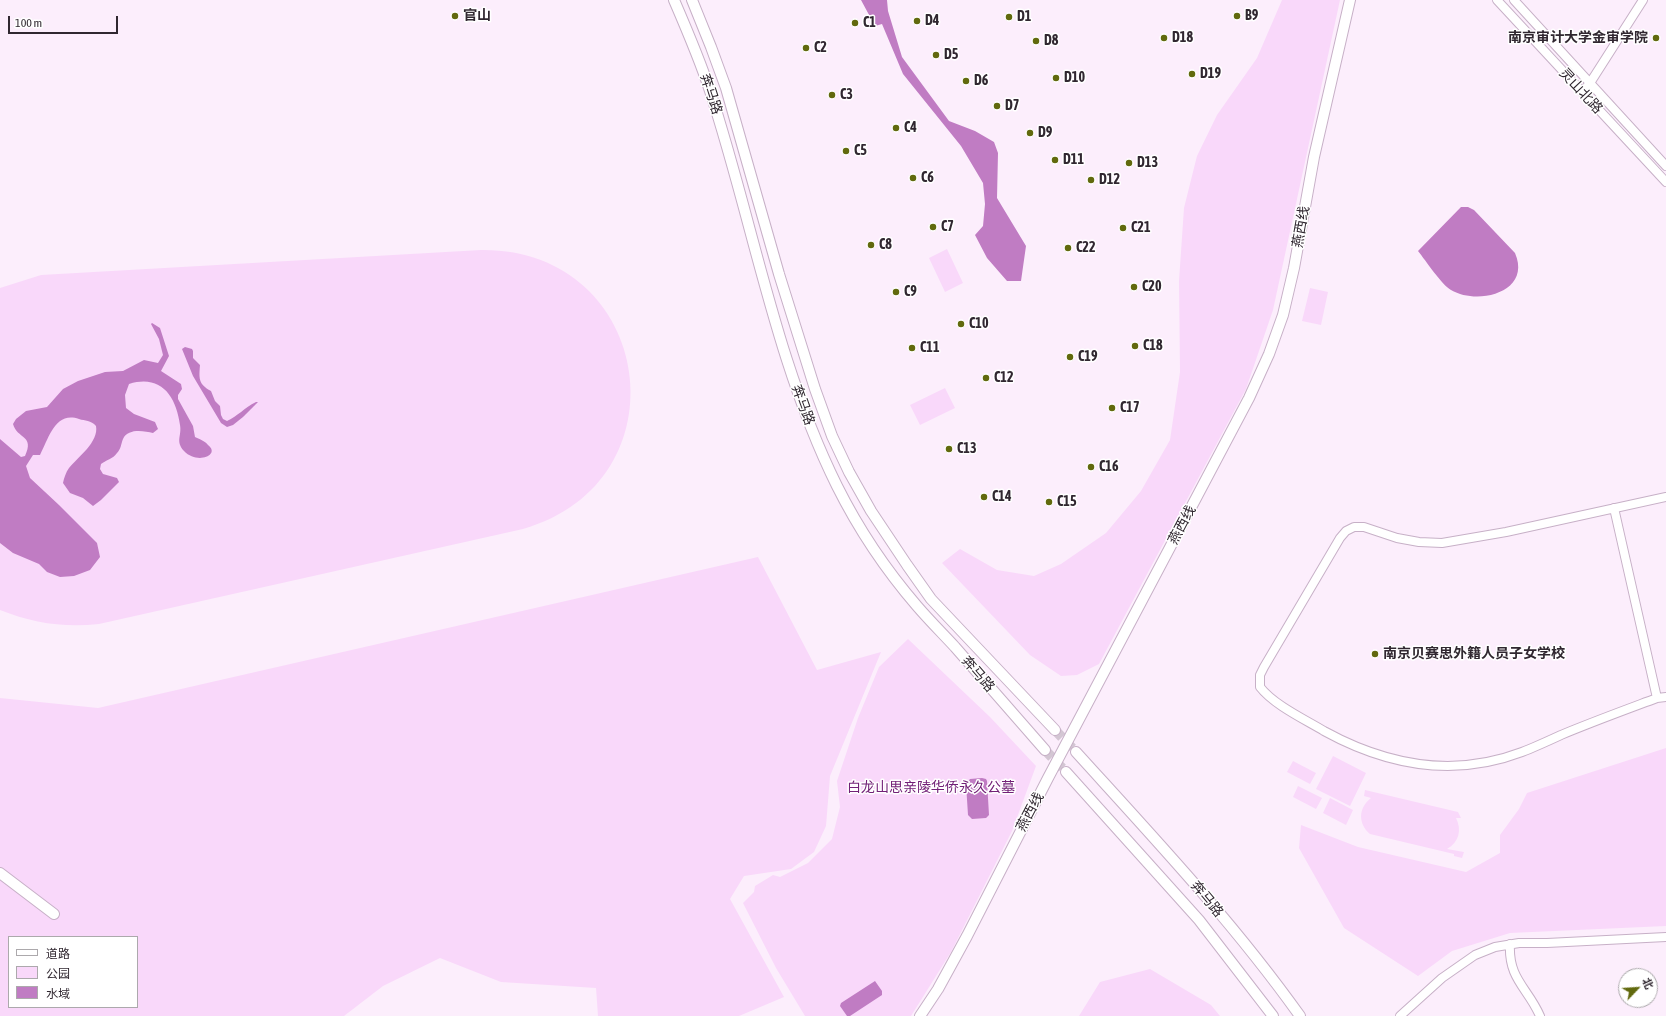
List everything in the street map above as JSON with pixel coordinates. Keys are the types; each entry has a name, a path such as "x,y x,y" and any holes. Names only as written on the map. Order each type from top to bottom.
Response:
{"main road":[{"name":"奔马路","path":"674,0 692,42 710,91 731,161 768,297 798,392 820,448 838,487 865,534 891,573 917,607 1045,750"},
{"name":"奔马路","path":"692,0 726,88 779,274 815,390 832,436 849,472 887,535 932,599 1055,730"},
{"name":"燕西线","path":"920,1016 941,984 967,936 1048,778 1249,398 1270,354 1283,315 1294,268 1314,157 1350,0"},
{"name":"奔马路","path":"1076,752 1205,895 1260,963 1300,1016"},
{"name":"奔马路","path":"1066,772 1199,920 1273,1016"},
{"path":"0,873 54,914"}],"street":[{"name":"灵山北路","path":"1497,0 1666,182"},
{"name":"灵山北路","path":"1514,0 1666,166"},
{"path":"1582,92 1590,83 1643,0"},
{"path":"1666,497 1506,532 1442,543 1412,541 1385,535 1364,527 1354,527 1346,531 1340,538 1260,675 1260,687 1266,696 1331,734 1377,755 1404,762 1431,766 1462,766 1521,753 1656,698 1666,697"},
{"path":"1614,508 1656,698"},
{"path":"1400,1016 1442,978 1475,955 1495,947 1510,944 1666,937"},
{"path":"1510,944 1509,956 1514,972 1523,989 1535,1005 1540,1016"}],"green space":[{"path":"1282,0 1340,0 1273,310 1246,389 1099,664 1077,675 1061,676 1030,655 942,563 960,549 997,570 1034,576 1061,564 1106,533 1141,491 1170,440 1180,372 1179,281 1184,208 1197,156 1217,115 1257,58"},
{"path":"947,249 963,283 945,292 929,258"},
{"path":"481,250 539,259 584,286 614,325 629,371 628,420 611,465 576,503 523,529 99,624 61,625 24,618 0,610 0,288 41,275"},
{"path":"1310,288 1328,292 1321,325 1302,321"},
{"path":"945,388 955,408 920,425 910,405"},
{"path":"758,557 817,670 881,652 830,776 826,826 814,852 791,869 744,876 730,899 784,997 739,1016 598,1016 596,988 501,982 440,958 383,986 344,1016 0,1016 0,698 98,708"},
{"name":"白龙山思亲陵华侨永久公墓","path":"908,639 990,717 1036,766 1012,831 951,952 911,1016 805,1016 776,968 743,903 754,892 755,886 773,875 780,877 808,863 832,839 840,807 837,781 858,718 879,667"},
{"path":"1666,748 1666,926 1510,933 1452,951 1418,976 1344,928 1299,848 1301,825 1358,847 1466,872 1500,853 1500,835 1519,809 1527,793"},
{"path":"1333,756 1366,773 1350,806 1316,789"},
{"path":"1293,761 1316,773 1310,784 1287,772"},
{"path":"1298,786 1322,798 1316,809 1293,797"},
{"path":"1365,790 1458,812 1461,818 1456,818 1459,827 1457,839 1447,849 1464,852 1462,858 1454,856 1454,854 1370,834 1363,826 1361,816 1364,806 1371,798 1364,796"},
{"path":"1330,798 1353,810 1346,825 1323,813"},
{"path":"1150,969 1211,1005 1220,1016 1079,1016 1100,982"}],"water":[{"path":"861,0 887,0 888,11 902,57 949,121 975,131 994,142 998,153 997,198 1026,246 1021,281 1007,281 987,258 975,235 983,226 985,204 983,183 961,146 903,74 882,24 875,26"},
{"path":"1461,207 1468,207 1474,210 1515,253 1518,266 1516,277 1509,286 1500,292 1488,296 1475,296 1462,295 1451,290 1439,278 1418,251"},
{"path":"152,323 160,328 169,356 161,371 181,384 182,389 178,395 178,399 193,426 195,437 207,444 212,452 210,455 201,458 189,455 184,451 179,441 180,429 175,405 165,390 150,382 129,384 125,395 126,408 134,414 155,422 158,429 153,433 136,431 129,433 123,439 119,450 115,455 101,464 100,469 103,474 117,478 119,482 93,506 83,498 70,493 63,483 69,468 87,449 94,438 96,426 90,422 71,418 58,422 50,434 40,455 33,455 26,466 30,478 97,543 100,557 90,570 74,576 60,577 47,572 39,564 13,553 0,543 0,439 21,457 25,456 28,449 27,441 15,429 13,424 16,419 26,411 47,407 63,389 78,381 105,372 123,371 144,360 158,363 163,355 159,339 151,324"},
{"path":"185,347 192,349 193,358 200,365 200,380 204,386 211,391 215,401 220,406 223,419 227,421 252,404 258,402 233,425 227,427 221,423 193,376 182,349"},
{"path":"970,779 986,779 987,781 989,815 986,818 972,819 968,815 966,784"},
{"path":"875,981 882,991 882,995 850,1016 847,1016 840,1006 841,1003"}],"tunnel":[{"path":"1055,730 1076,752"},
{"path":"1045,750 1066,772"}],"place":[{"name":"官山","path":"455,16"},
{"name":"B9","path":"1237,16"},
{"name":"D1","path":"1009,17"},
{"name":"D4","path":"917,21"},
{"name":"C1","path":"855,23"},
{"name":"D18","path":"1164,38"},
{"name":"南京审计大学金审学院","path":"1656,38"},
{"name":"D8","path":"1036,41"},
{"name":"C2","path":"806,48"},
{"name":"D5","path":"936,55"},
{"name":"D19","path":"1192,74"},
{"name":"D10","path":"1056,78"},
{"name":"D6","path":"966,81"},
{"name":"C3","path":"832,95"},
{"name":"D7","path":"997,106"},
{"name":"C4","path":"896,128"},
{"name":"D9","path":"1030,133"},
{"name":"C5","path":"846,151"},
{"name":"D11","path":"1055,160"},
{"name":"D13","path":"1129,163"},
{"name":"C6","path":"913,178"},
{"name":"D12","path":"1091,180"},
{"name":"C7","path":"933,227"},
{"name":"C21","path":"1123,228"},
{"name":"C8","path":"871,245"},
{"name":"C22","path":"1068,248"},
{"name":"C20","path":"1134,287"},
{"name":"C9","path":"896,292"},
{"name":"C10","path":"961,324"},
{"name":"C18","path":"1135,346"},
{"name":"C11","path":"912,348"},
{"name":"C19","path":"1070,357"},
{"name":"C12","path":"986,378"},
{"name":"C17","path":"1112,408"},
{"name":"C13","path":"949,449"},
{"name":"C16","path":"1091,467"},
{"name":"C14","path":"984,497"},
{"name":"C15","path":"1049,502"},
{"name":"南京贝赛思外籍人员子女学校","path":"1375,654"}]}
